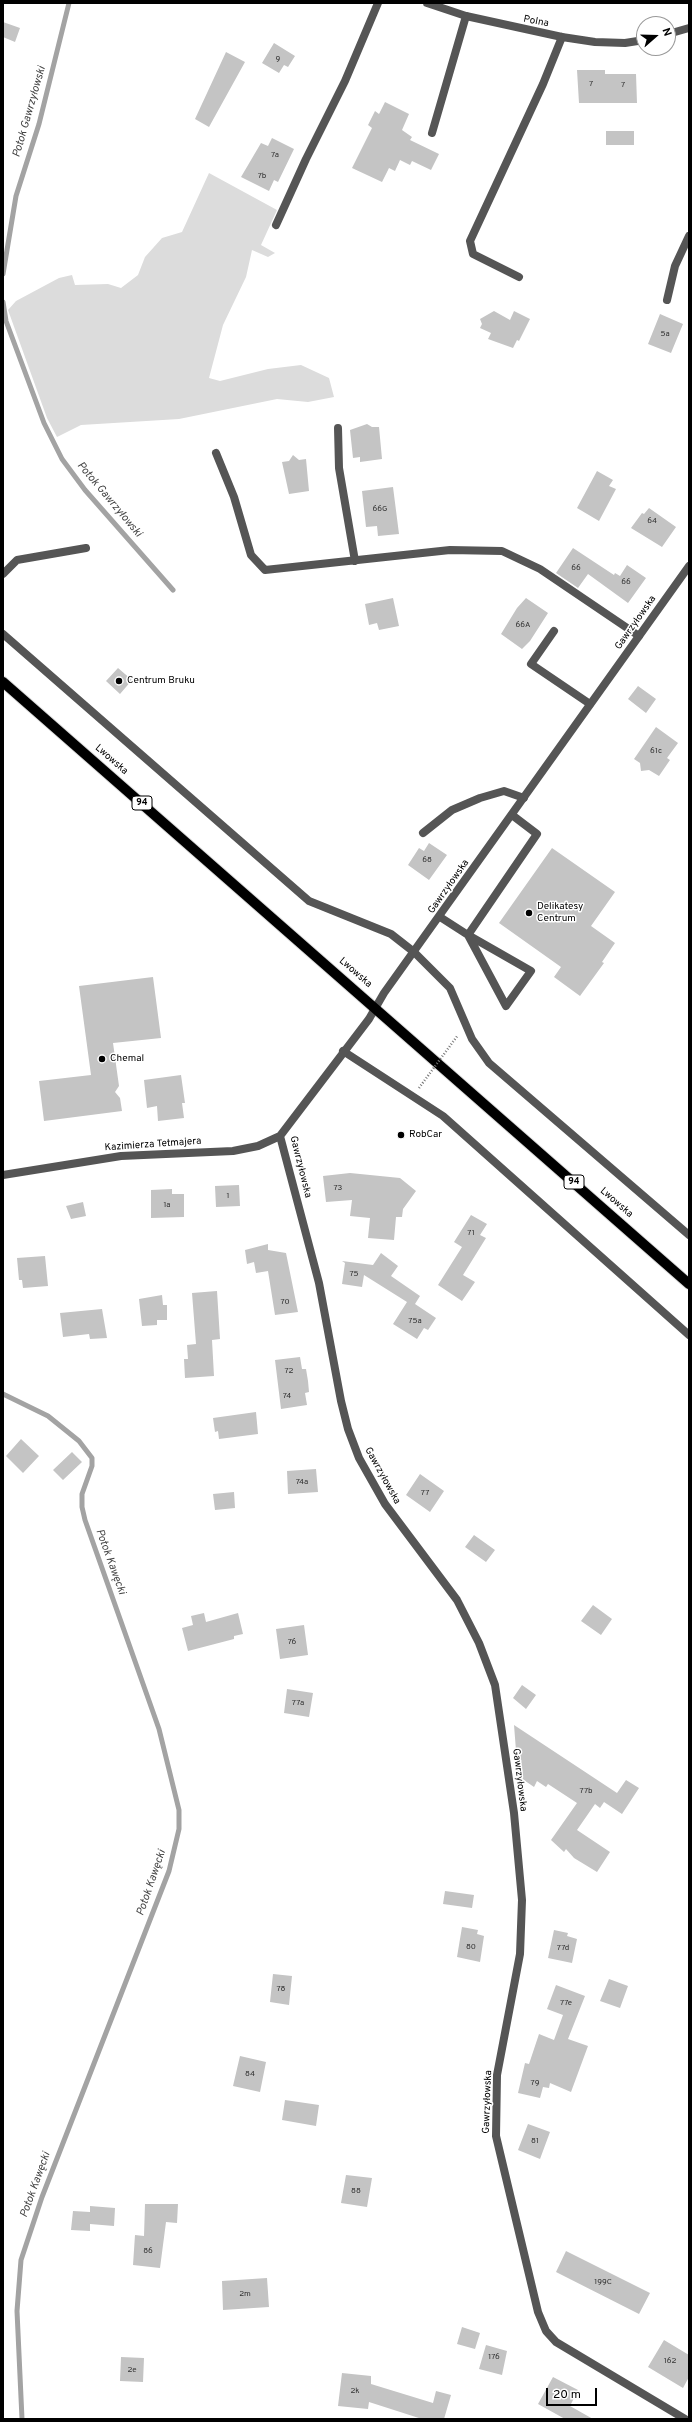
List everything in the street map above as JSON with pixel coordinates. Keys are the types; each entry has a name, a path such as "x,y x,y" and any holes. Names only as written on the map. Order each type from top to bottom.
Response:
{"main road":[{"name":"Lwowska","path":"3,682 689,1284"}],"street":[{"path":"276,225 306,158 345,81 378,3"},
{"name":"Polna","path":"427,3 466,16 562,37 595,42 625,43 636,41"},
{"path":"432,133 466,16"},
{"path":"676,32 689,28"},
{"path":"519,277 473,254 470,242 562,37"},
{"path":"667,300 675,266 689,236"},
{"path":"338,428 339,468 355,561"},
{"path":"216,453 234,497 251,555 264,570 450,550 502,551 540,569 639,636"},
{"path":"3,574 17,560 86,548"},
{"name":"Gawrzyłowska","path":"685,2419 656,2400 556,2342 546,2331 538,2312 496,2136 497,2075 520,1954 522,1900 514,1813 494,1685 479,1643 457,1600 385,1504 360,1458 348,1429 341,1401 319,1282 280,1136 293,1122 343,1051 376,1008 384,993 440,917 689,566"},
{"path":"554,631 531,664 590,704"},
{"path":"3,634 309,901 390,934 414,952 450,988 477,1049 489,1063 689,1235"},
{"path":"422,833 452,810 480,798 504,791 524,798"},
{"path":"468,935 538,834 512,815"},
{"path":"440,917 531,971 506,1006 468,935"},
{"path":"343,1051 443,1116 689,1335"},
{"name":"Kazimierza Tetmajera","path":"3,1175 122,1156 233,1151 258,1146 280,1136"}],"path":[{"path":"418,1088 458,1035"}],"shaded area":[{"path":"209,173 277,210 261,245 275,253 268,257 252,250 246,277 223,325 209,378 220,381 268,369 301,365 329,378 334,397 308,402 277,399 179,419 81,425 57,437 47,418 8,310 16,301 59,278 72,275 75,285 108,284 121,288 138,275 145,257 162,238 182,232"}],"building":[{"path":"3,22 20,28 15,42 3,37"},
{"path":"274,43 295,56 288,67 284,65 279,73 262,63"},
{"path":"226,52 245,62 209,127 195,119"},
{"path":"577,70 605,70 605,74 636,74 637,103 579,103"},
{"path":"385,102 409,114 402,130 412,137 410,140 439,154 431,170 412,161 410,165 400,160 395,171 389,168 382,182 352,168 372,128 368,125 375,111 379,114"},
{"path":"606,131 634,131 634,145 606,145"},
{"path":"272,138 294,149 278,182 274,180 269,191 241,177 261,143 268,146"},
{"path":"494,311 510,320 514,311 530,319 519,341 517,340 513,348 488,339 491,333 480,328 482,324 480,319"},
{"path":"660,314 683,324 671,353 648,344"},
{"path":"367,424 372,427 379,427 382,459 360,462 360,457 353,458 350,430"},
{"path":"293,455 299,460 306,459 309,491 289,494 282,462 289,461"},
{"path":"597,471 613,480 609,486 616,489 599,521 577,508"},
{"path":"393,487 399,534 378,536 377,526 366,527 362,491"},
{"path":"649,508 676,527 662,547 631,528 642,513 644,514"},
{"path":"573,548 614,575 615,573 620,576 627,565 646,578 628,603 588,574 578,588 556,573"},
{"path":"393,598 399,626 379,630 377,623 369,625 365,604"},
{"path":"526,598 548,613 530,641 522,649 501,634 517,608"},
{"name":"Centrum Bruku","path":"118,668 132,680 120,694 106,681"},
{"path":"638,686 656,699 646,713 628,699"},
{"path":"656,727 678,743 667,758 670,760 659,776 649,770 641,771 640,763 634,759"},
{"path":"429,843 447,855 429,880 408,865 419,848 424,851"},
{"path":"552,848 615,892 591,926 615,943 602,962 604,963 580,996 554,977 561,967 499,923"},
{"name":"Chemal","path":"153,977 161,1038 113,1043 119,1086 115,1092 120,1098 122,1111 44,1121 39,1081 91,1075 79,986"},
{"path":"181,1075 185,1103 182,1103 184,1118 158,1121 157,1106 147,1108 144,1080"},
{"path":"350,1173 400,1178 416,1191 403,1209 402,1217 396,1217 394,1240 368,1238 370,1218 350,1216 352,1200 326,1202 323,1176"},
{"path":"239,1185 240,1206 216,1207 215,1186"},
{"path":"172,1189 172,1194 184,1194 184,1217 151,1218 151,1190"},
{"path":"83,1202 86,1216 71,1219 66,1206"},
{"path":"471,1215 487,1224 480,1235 486,1238 463,1275 475,1282 462,1301 438,1285 462,1247 454,1242"},
{"path":"268,1244 268,1250 286,1253 298,1312 275,1315 268,1271 256,1273 254,1262 247,1264 245,1250"},
{"path":"381,1253 398,1266 391,1276 420,1296 415,1304 436,1318 428,1330 424,1328 417,1339 393,1324 407,1302 364,1275 362,1287 342,1284 345,1263 342,1261 373,1265"},
{"path":"45,1256 48,1286 23,1288 22,1280 19,1280 17,1258"},
{"path":"217,1291 220,1339 212,1340 214,1376 185,1378 184,1359 188,1359 187,1345 196,1344 192,1293"},
{"path":"162,1295 163,1305 167,1305 167,1320 157,1320 157,1325 142,1326 139,1299"},
{"path":"102,1309 107,1338 90,1339 89,1334 63,1337 60,1313"},
{"path":"300,1357 302,1369 306,1369 308,1381 309,1392 305,1393 307,1405 281,1409 275,1360"},
{"path":"256,1412 258,1434 219,1439 218,1431 215,1432 213,1418"},
{"path":"21,1439 39,1456 23,1473 6,1456"},
{"path":"72,1452 82,1462 63,1480 53,1470"},
{"path":"316,1469 318,1492 288,1494 287,1471"},
{"path":"420,1474 444,1491 430,1512 406,1495"},
{"path":"234,1492 235,1508 215,1510 213,1494"},
{"path":"474,1535 495,1550 486,1562 465,1547"},
{"path":"593,1605 612,1619 601,1635 581,1621"},
{"path":"204,1613 206,1622 238,1613 243,1634 234,1636 234,1639 188,1651 182,1628 193,1625 191,1616"},
{"path":"304,1625 308,1655 280,1659 276,1629"},
{"path":"522,1685 536,1695 526,1709 513,1698"},
{"path":"287,1689 313,1693 309,1717 284,1713"},
{"path":"514,1725 617,1793 626,1780 639,1788 622,1814 604,1802 600,1808 595,1804 577,1830 610,1852 597,1872 574,1858 566,1849 564,1852 551,1840 577,1803 548,1784 546,1787 537,1781 534,1787 518,1776"},
{"path":"445,1891 474,1895 472,1908 443,1904"},
{"path":"462,1927 478,1930 477,1934 484,1936 480,1962 457,1957"},
{"path":"554,1930 568,1933 567,1936 577,1939 572,1963 548,1958"},
{"path":"273,1974 292,1976 289,2005 270,2002"},
{"path":"609,1979 628,1986 620,2008 600,2001"},
{"path":"556,1985 585,1996 568,2039 588,2046 571,2092 550,2083 549,2088 543,2087 540,2098 518,2093 525,2063 529,2064 539,2034 554,2040 563,2015 547,2009"},
{"path":"240,2056 266,2062 260,2092 233,2086"},
{"path":"285,2100 319,2105 316,2126 282,2120"},
{"path":"528,2124 550,2132 540,2159 518,2150"},
{"path":"346,2175 372,2178 367,2207 341,2203"},
{"path":"145,2204 178,2204 177,2223 166,2222 160,2268 133,2265 135,2235 144,2236"},
{"path":"90,2206 115,2208 114,2226 90,2224 90,2231 71,2230 73,2211 90,2212"},
{"path":"566,2251 650,2293 639,2314 556,2272"},
{"path":"267,2278 269,2307 223,2310 222,2281"},
{"path":"462,2327 480,2333 475,2349 457,2344"},
{"path":"664,2340 689,2355 689,2377 683,2388 648,2367"},
{"path":"486,2345 507,2351 502,2375 479,2369"},
{"path":"121,2357 144,2358 143,2382 120,2381"},
{"path":"342,2373 371,2376 371,2384 433,2403 436,2391 451,2395 444,2419 422,2419 369,2402 368,2409 338,2406"},
{"path":"553,2377 578,2390 570,2406 593,2419 565,2419 538,2404"}],"waterway":[{"name":"Potok Gawrzyłowski","path":"3,274 16,196 39,124 69,3"},
{"name":"Potok Gawrzyłowski","path":"3,302 6,321 44,423 62,459 85,490 173,590"},
{"name":"Potok Kawęcki","path":"3,1394 48,1416 79,1441 92,1458 92,1466 82,1494 82,1507 85,1520 159,1729 179,1810 179,1829 169,1871 42,2197 21,2260 17,2311 22,2419"}],"place":[{"name":"Centrum Bruku","path":"119,681"},
{"name":"Delikatesy Centrum","path":"529,913"},
{"name":"Chemal","path":"102,1059"},
{"name":"RobCar","path":"401,1135"}]}
